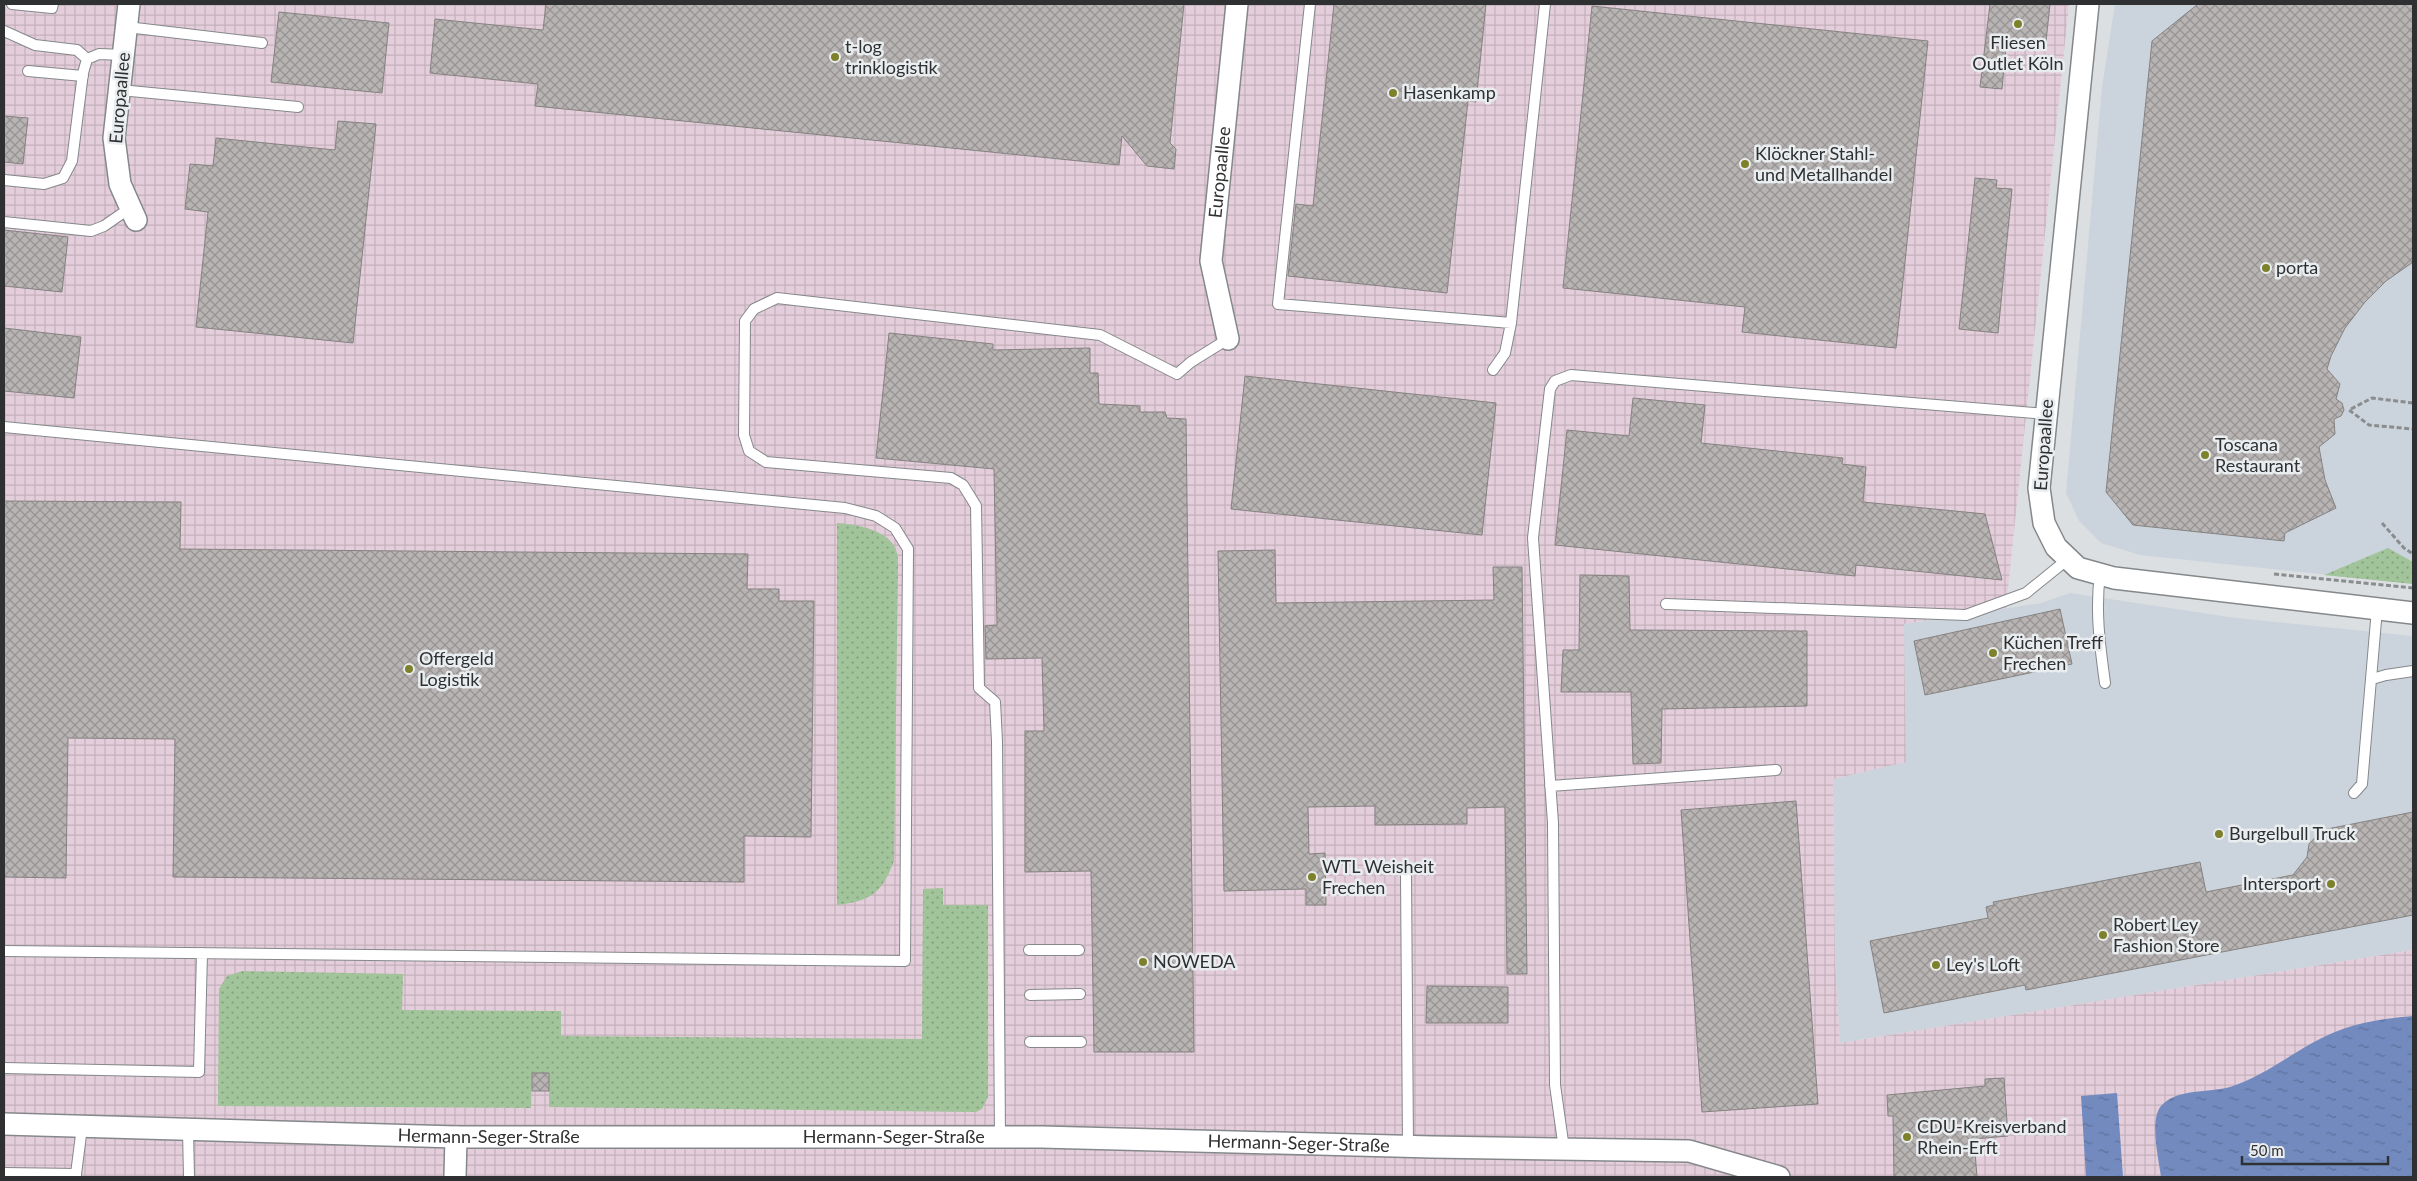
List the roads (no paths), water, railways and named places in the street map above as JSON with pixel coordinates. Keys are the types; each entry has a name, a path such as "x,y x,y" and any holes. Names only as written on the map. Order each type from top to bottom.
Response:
{"street":[{"name":"Europaallee","path":"129,4 114,138 120,184 133,214"},
{"name":"Europaallee","path":"1228,339 1211,261 1238,4"},
{"name":"Europaallee","path":"2088,4 2038,488 2044,523 2056,547 2078,568 2124,579 2413,613"},
{"name":"Hermann-Seger-Straße","path":"4,1124 456,1137 1000,1137 1408,1147 1689,1151 1779,1177"},
{"path":"455,1177 456,1137"}],"lane":[{"path":"12,4 52,8 53,4"},
{"path":"1310,4 1278,304 1511,323"},
{"path":"1493,370 1505,353 1511,323 1545,4"},
{"path":"127,28 262,43"},
{"path":"4,31 35,45 77,50 87,59"},
{"path":"87,59 99,54 124,55"},
{"path":"4,180 44,184 63,178 68,170 74,150 82,76 87,59"},
{"path":"28,70 82,76"},
{"path":"120,90 298,107"},
{"path":"4,222 92,231 133,214"},
{"path":"1000,1137 997,741 995,702 979,688 976,506 963,485 952,478 766,462 750,451 744,435 746,321 754,309 777,298 1100,335 1177,374 1191,362 1228,339"},
{"path":"1564,1149 1555,1085 1554,900 1550,786 1534,538 1548,396 1555,382 1571,375 2046,414"},
{"path":"4,427 845,508 876,516 895,528 908,549 905,961 4,951"},
{"path":"1666,604 1966,615 2026,593 2068,558"},
{"path":"2100,574 2097,597 2098,635 2105,683"},
{"path":"2354,793 2362,784 2377,609"},
{"path":"2372,679 2413,671"},
{"path":"1550,786 1776,770"},
{"path":"1406,874 1408,1147"},
{"path":"1028,950 1079,950"},
{"path":"4,1068 199,1072 202,953"},
{"path":"1030,995 1080,994"},
{"path":"1030,1042 1081,1042"},
{"path":"4,1173 76,1176 82,1127"},
{"path":"188,1130 189,1177"}],"water":[{"path":"2413,1016 2413,1176 2161,1177 2155,1130 2157,1112 2168,1100 2184,1094 2222,1089 2244,1082 2308,1045 2335,1032 2374,1021"},
{"path":"2117,1093 2123,1177 2086,1177 2081,1096"}],"place":[{"name":"Fliesen Outlet Köln","path":"2018,24"},
{"name":"t-log trinklogistik","path":"835,57"},
{"name":"Hasenkamp","path":"1393,93"},
{"name":"Klöckner Stahl- und Metallhandel","path":"1745,164"},
{"name":"porta","path":"2266,268"},
{"name":"Toscana Restaurant","path":"2205,455"},
{"name":"Küchen Treff Frechen","path":"1993,653"},
{"name":"Offergeld Logistik","path":"409,669"},
{"name":"Burgelbull Truck","path":"2219,834"},
{"name":"WTL Weisheit Frechen","path":"1312,877"},
{"name":"Intersport","path":"2331,884"},
{"name":"Robert Ley Fashion Store","path":"2103,935"},
{"name":"NOWEDA","path":"1143,962"},
{"name":"Ley's Loft","path":"1936,965"},
{"name":"CDU-Kreisverband Rhein-Erft","path":"1907,1137"}]}
